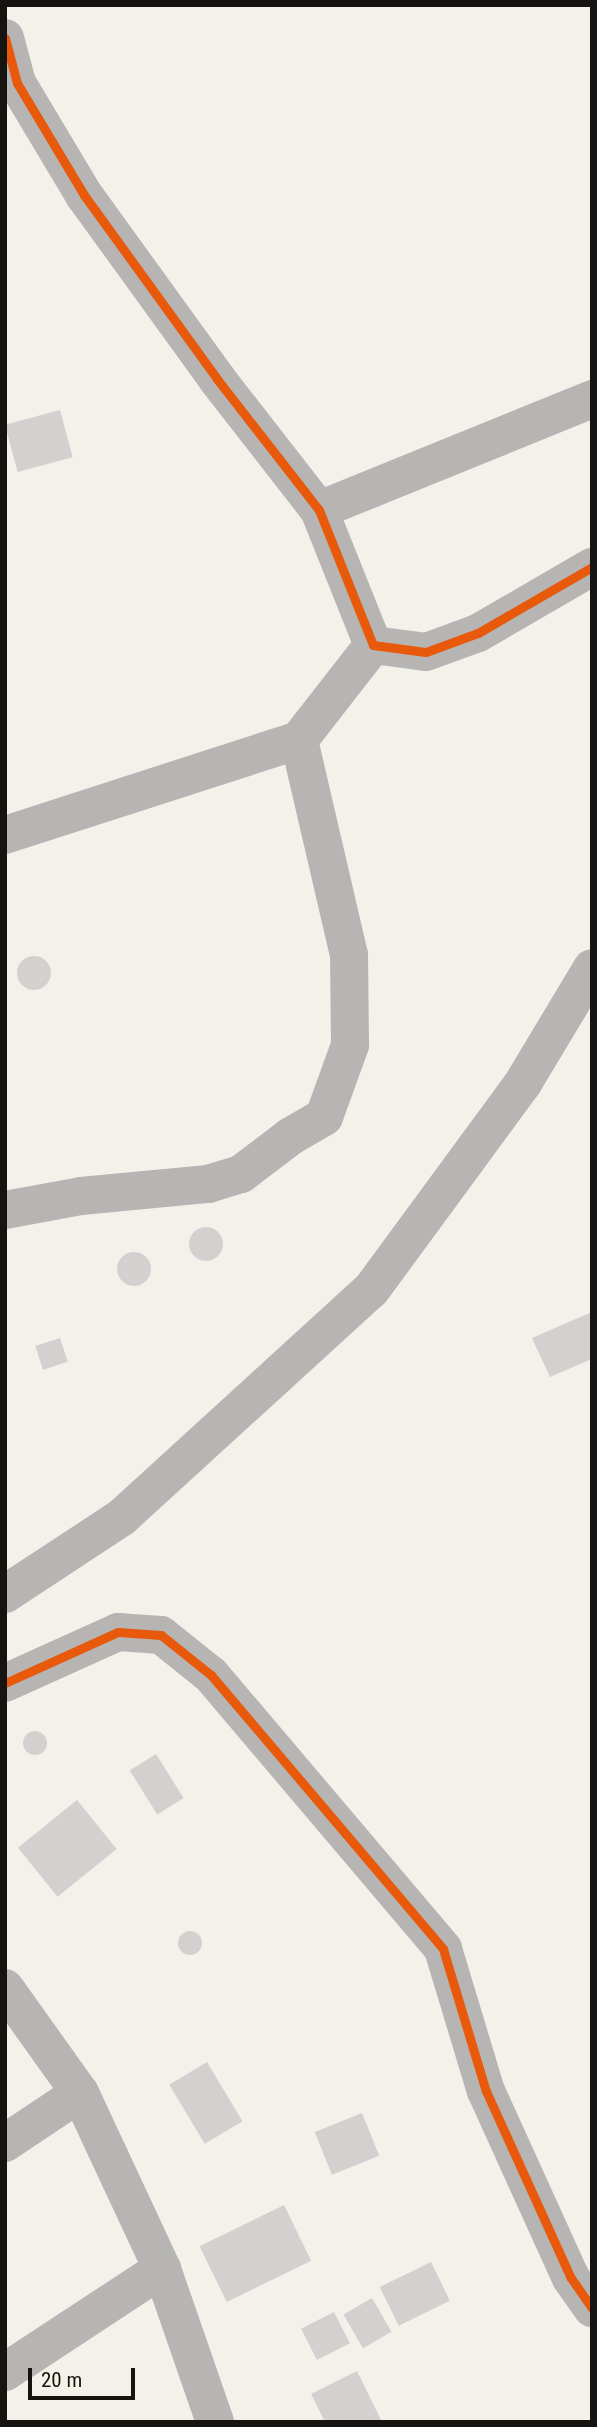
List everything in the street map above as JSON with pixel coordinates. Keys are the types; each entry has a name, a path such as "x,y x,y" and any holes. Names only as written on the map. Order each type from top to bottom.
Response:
{"street":[{"path":"5,38 17,83 84,195 217,379 319,510 373,645"},
{"path":"319,510 592,399"},
{"path":"373,645 426,652 478,633 592,567"},
{"path":"5,835 299,740 373,645"},
{"path":"5,1210 80,1196 208,1184 241,1174 291,1136 324,1117 350,1045 349,955 299,740"},
{"path":"5,1594 122,1517 371,1290 523,1083 592,968"},
{"path":"5,1683 118,1632 161,1635 211,1675 443,1949 486,2091 571,2278 592,2308"},
{"path":"5,1988 80,2093 162,2269 215,2422"},
{"path":"5,2143 80,2093"},
{"path":"5,2372 162,2269"}],"building":[{"path":"60,410 73,457 18,472 5,425"},
{"path":"34,956 46,961 51,973 46,985 34,990 22,985 17,973 22,961"},
{"path":"206,1227 218,1232 223,1244 218,1256 206,1261 194,1256 189,1244 194,1232"},
{"path":"134,1252 146,1257 151,1269 146,1281 134,1286 122,1281 117,1269 122,1257"},
{"path":"592,1312 592,1359 550,1377 532,1338"},
{"path":"60,1338 68,1362 43,1370 35,1346"},
{"path":"35,1731 44,1734 47,1743 44,1752 35,1755 26,1752 23,1743 26,1734"},
{"path":"156,1754 184,1798 157,1815 130,1770"},
{"path":"77,1800 117,1849 58,1897 18,1848"},
{"path":"190,1931 199,1934 202,1943 199,1952 190,1955 181,1952 178,1943 181,1934"},
{"path":"207,2062 243,2121 205,2144 169,2085"},
{"path":"362,2113 379,2156 332,2175 315,2132"},
{"path":"284,2205 311,2261 227,2302 200,2246"},
{"path":"431,2262 450,2301 399,2326 380,2287"},
{"path":"372,2298 392,2332 363,2348 343,2314"},
{"path":"334,2312 350,2343 317,2360 301,2329"},
{"path":"357,2371 382,2422 325,2422 311,2394"}],"cycle path":[{"path":"5,38 17,83 84,195 217,379 319,510 373,645 426,652 478,633 592,567"},
{"path":"5,1683 118,1632 161,1635 211,1675 443,1949 486,2091 571,2278 592,2308"}]}
